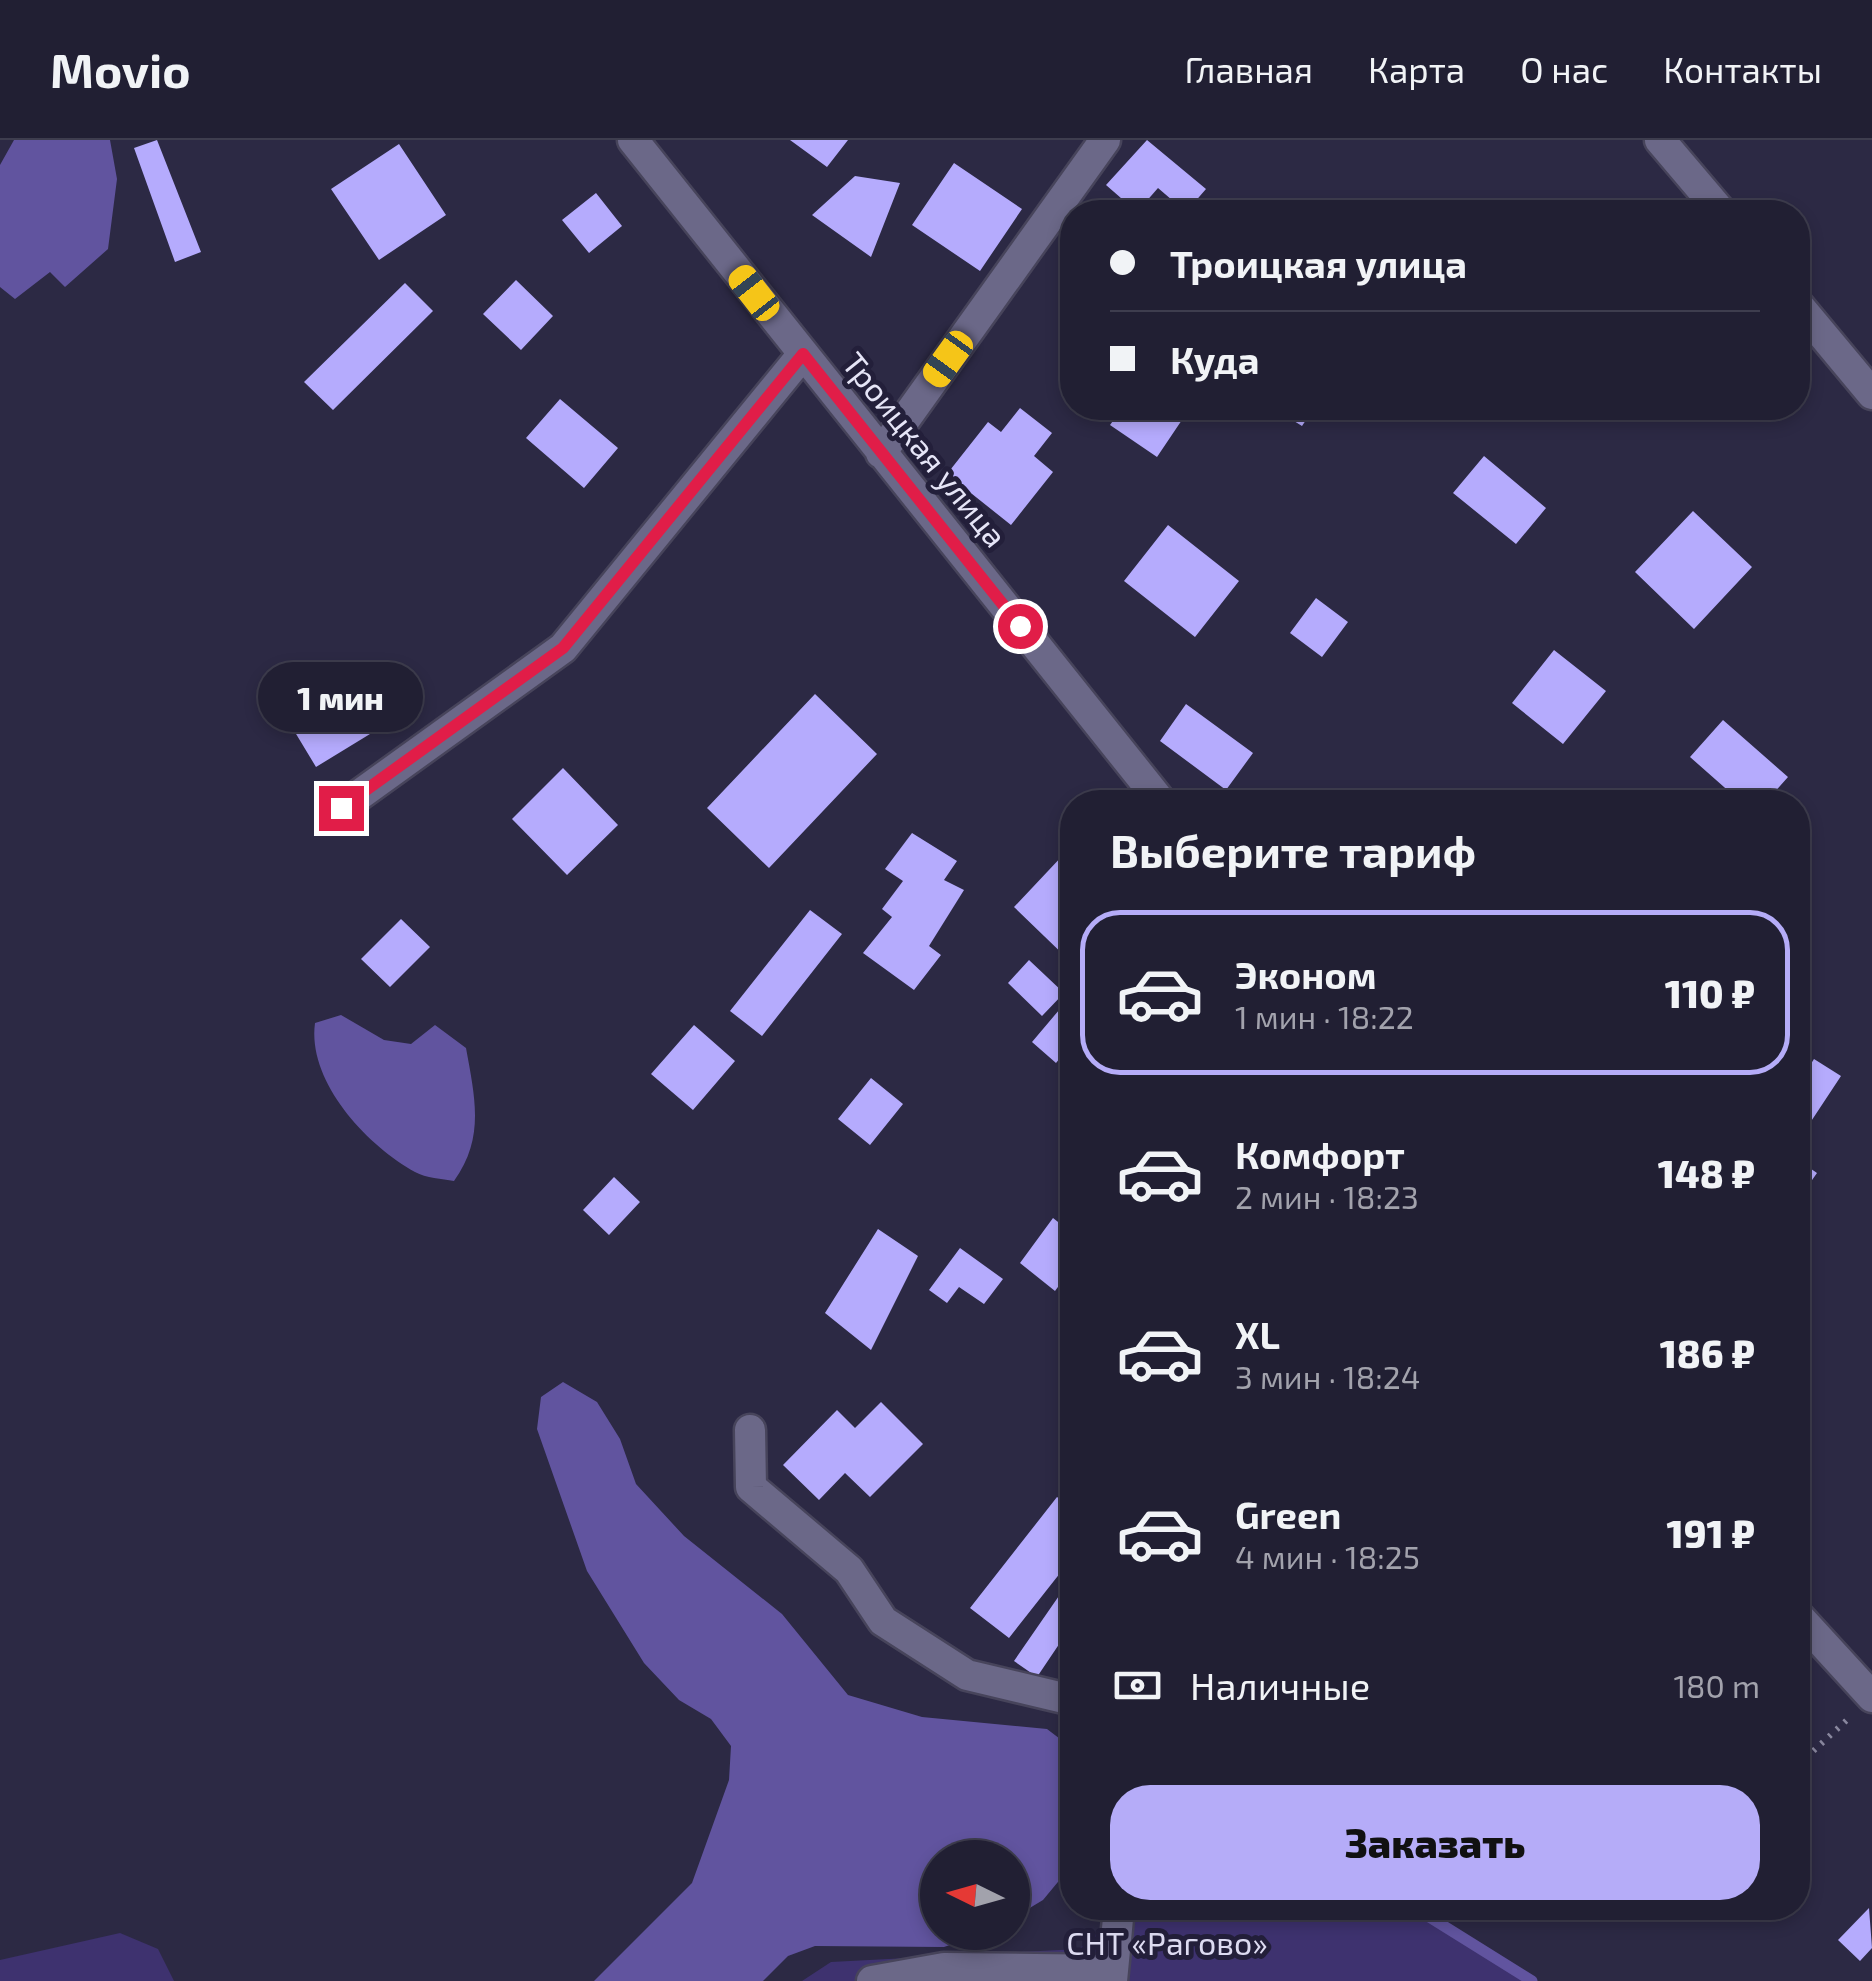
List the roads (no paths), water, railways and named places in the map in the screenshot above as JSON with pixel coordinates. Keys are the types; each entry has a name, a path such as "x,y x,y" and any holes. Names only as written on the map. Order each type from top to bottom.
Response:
{"street":[{"name":"Троицкая улица","path":"633,140 1151,790"},
{"path":"1062,200 1105,140"},
{"path":"1660,140 1710,200"},
{"path":"881,453 1060,203"},
{"path":"1810,319 1872,394"},
{"path":"341,808 563,648 803,354"},
{"path":"750,1430 751,1487 849,1570 883,1621 967,1675 1060,1697"},
{"path":"1810,1629 1872,1697"},
{"path":"872,1981 944,1968 1113,1976 1118,1920"}],"waterway":[{"path":"1434,1920 1532,1981"}],"park label":[{"name":"СНТ «Рагово»","path":"1167,1944"}]}
